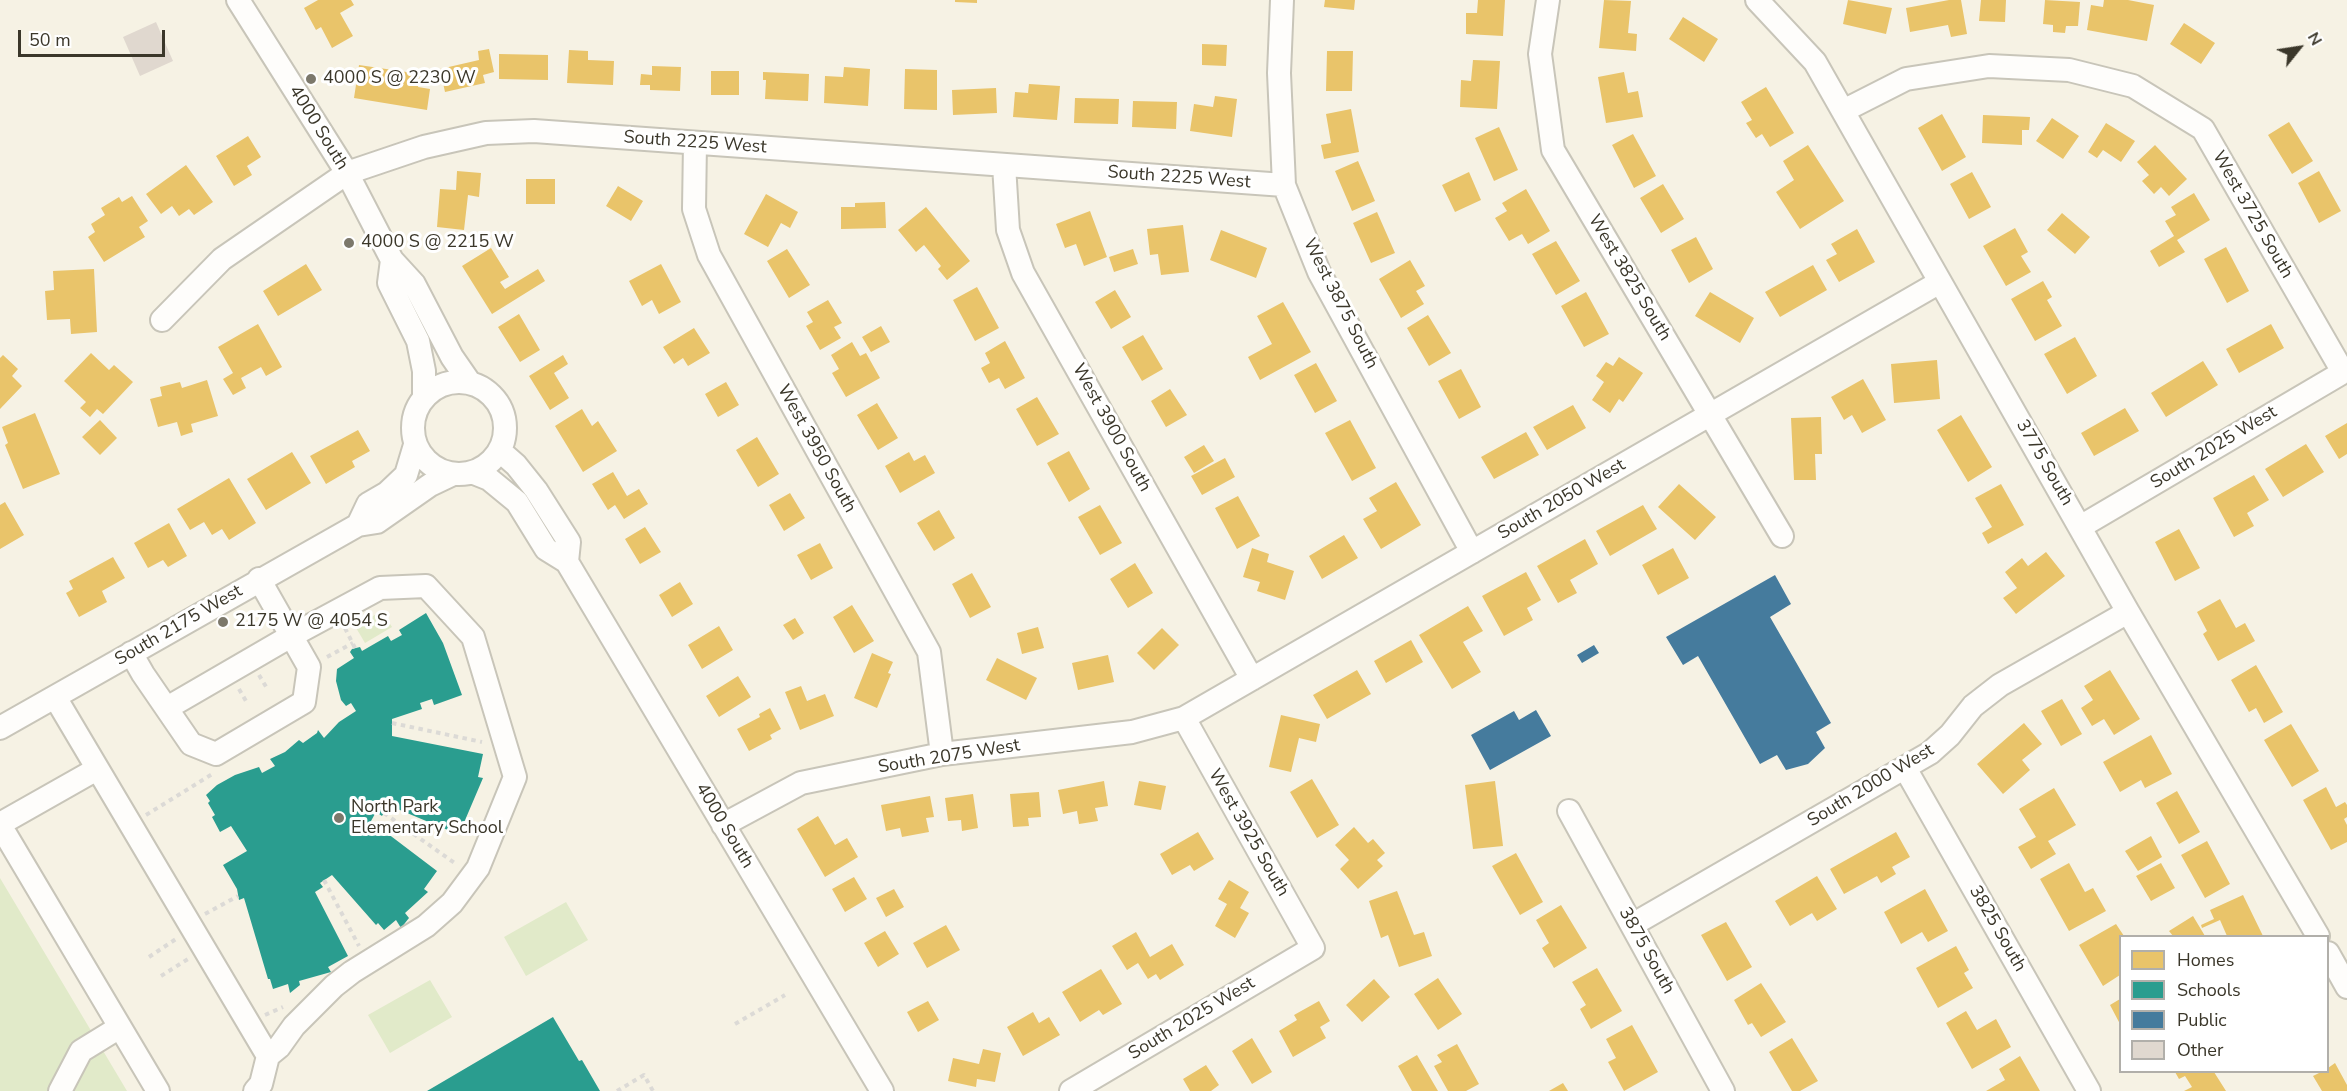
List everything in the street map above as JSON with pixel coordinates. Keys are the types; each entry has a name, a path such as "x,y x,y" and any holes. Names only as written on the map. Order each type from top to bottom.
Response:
{"street":[{"name":"4000 South","path":"238,0 347,173 392,260 414,284 452,357 470,383"},
{"name":"West 3875 South","path":"1282,0 1279,73 1284,185 1319,272 1472,552"},
{"name":"West 3825 South","path":"1548,0 1540,54 1553,150 1782,536"},
{"name":"3775 South","path":"1757,0 1815,62 2128,612 2317,935"},
{"name":"West 3725 South","path":"1843,111 1906,79 1989,66 2069,70 2133,86 2203,129 2345,371"},
{"name":"South 2225 West","path":"162,320 222,259 347,173 424,147 486,133 534,131 1284,185"},
{"name":"West 3950 South","path":"695,143 694,209 709,255 929,652 942,754"},
{"name":"West 3900 South","path":"1004,165 1008,230 1023,273 1252,679"},
{"name":"4000 South","path":"392,260 389,283 418,341 424,371 424,397"},
{"name":"South 2050 West","path":"1184,718 1940,282"},
{"name":"South 2025 West","path":"2080,527 2345,371"},
{"path":"450,381 470,383 491,394 499,404 506,427 505,439 501,451 494,460 474,473 451,475 432,466 422,456 415,445 413,420 424,397 434,389 450,381"},
{"name":"South 2175 West","path":"358,525 368,504 387,492 406,475 415,445"},
{"name":"4000 South","path":"501,451 516,465 536,490 569,542 567,562"},
{"name":"4000 South","path":"474,473 489,479 517,502 546,549 567,562 882,1091"},
{"name":"South 2175 West","path":"0,728 259,579 358,525 377,522 430,485 451,475"},
{"path":"131,653 191,744 216,754 303,702 309,666 259,579"},
{"path":"167,708 291,636 380,588 426,586 473,637 516,777 478,868 452,903 426,927 333,986 294,1026 279,1047 268,1056 261,1084 255,1091"},
{"name":"South 2000 West","path":"1632,925 1930,753 1950,735 1973,706 2000,685 2128,612"},
{"path":"55,697 268,1056"},
{"name":"South 2075 West","path":"723,825 801,783 942,754 1132,732 1184,718"},
{"name":"West 3925 South","path":"1184,718 1313,948"},
{"name":"3825 South","path":"1905,768 2089,1091"},
{"path":"97,769 0,824 158,1091"},
{"name":"3875 South","path":"1569,811 1723,1091"},
{"name":"South 2025 West","path":"1071,1091 1313,948"},
{"path":"2329,955 2346,984"},
{"path":"60,1091 81,1052 120,1027"}],"path":[{"path":"343,625 355,648"},
{"path":"322,660 353,643"},
{"path":"392,723 483,742"},
{"path":"145,816 220,770"},
{"path":"384,813 462,868"},
{"path":"324,880 360,947"},
{"path":"204,915 238,896"},
{"path":"149,957 177,938"},
{"path":"161,976 189,959"},
{"path":"735,1024 785,995"},
{"path":"617,1091 644,1075 653,1091"}],"green space":[{"path":"382,611 392,627 365,643 355,626"},
{"path":"0,878 127,1091 0,1091"},
{"path":"566,902 588,940 526,976 504,937"},
{"path":"430,980 452,1017 390,1053 368,1015"}],"building: Homes":[{"path":"318,0 351,0 354,5 340,13 353,36 332,48 321,27 316,30 304,8"},
{"path":"955,0 977,0 977,3 955,2"},
{"path":"1325,0 1355,0 1354,10 1324,7"},
{"path":"1478,0 1505,0 1503,36 1466,34 1466,13 1477,13"},
{"path":"1604,0 1631,1 1628,33 1637,34 1636,51 1599,48"},
{"path":"1848,0 1892,8 1886,34 1843,24"},
{"path":"1961,0 1967,34 1951,37 1948,25 1910,32 1906,8"},
{"path":"1981,0 2006,0 2005,22 1979,21"},
{"path":"2045,0 2080,2 2078,26 2066,26 2065,33 2053,32 2053,25 2043,24"},
{"path":"2104,0 2128,0 2154,5 2147,41 2087,30 2091,5 2103,7"},
{"path":"1683,17 1718,39 1704,62 1669,39"},
{"path":"2184,23 2215,43 2201,64 2170,44"},
{"path":"1202,44 1227,45 1226,66 1202,65"},
{"path":"489,49 494,72 483,75 485,83 445,92 440,69 479,60 478,51"},
{"path":"569,50 588,51 588,60 614,61 613,85 567,83"},
{"path":"1327,51 1353,51 1352,91 1326,91"},
{"path":"499,54 548,55 548,80 499,79"},
{"path":"1473,60 1500,61 1497,109 1460,107 1461,80 1471,81"},
{"path":"359,65 420,74 418,87 430,89 427,110 354,98"},
{"path":"652,66 681,67 680,91 650,90 650,85 640,85 641,74 652,75"},
{"path":"844,67 870,69 868,106 824,103 825,76 843,77"},
{"path":"905,69 937,70 937,110 904,109"},
{"path":"711,71 739,71 739,95 711,95"},
{"path":"763,72 809,74 808,101 765,99 766,80 763,80"},
{"path":"1624,72 1628,93 1638,91 1643,117 1606,123 1598,77"},
{"path":"1029,84 1060,86 1057,120 1013,117 1015,92 1028,93"},
{"path":"1766,87 1794,133 1770,147 1762,134 1756,138 1746,123 1752,120 1741,102"},
{"path":"996,88 997,113 953,115 952,90"},
{"path":"1215,96 1237,99 1232,137 1190,131 1194,104 1213,107"},
{"path":"1075,98 1119,99 1118,124 1074,123"},
{"path":"1133,101 1177,102 1176,129 1132,127"},
{"path":"1351,109 1359,152 1324,159 1321,145 1331,143 1326,114"},
{"path":"1942,114 1966,157 1942,171 1918,128"},
{"path":"1983,115 2030,117 2029,130 2022,130 2022,145 1982,143"},
{"path":"2052,118 2079,136 2063,159 2036,141"},
{"path":"2289,122 2313,161 2292,174 2268,135"},
{"path":"2106,123 2135,141 2121,162 2103,150 2097,158 2088,152"},
{"path":"1499,127 1518,170 1494,181 1475,138"},
{"path":"1633,134 1656,176 1634,188 1612,145"},
{"path":"248,136 261,157 247,166 252,175 234,186 216,156"},
{"path":"1808,145 1844,201 1800,229 1776,192 1794,180 1783,161"},
{"path":"2155,145 2187,179 2169,196 2161,187 2154,194 2142,181 2149,175 2137,162"},
{"path":"1358,161 1375,201 1352,211 1335,171"},
{"path":"186,165 213,202 194,215 189,209 179,216 172,206 161,214 146,194"},
{"path":"457,171 481,173 479,197 468,195 464,230 437,227 440,189 456,190"},
{"path":"2319,171 2341,211 2319,223 2298,183"},
{"path":"1469,172 1481,200 1455,212 1442,185"},
{"path":"1972,172 1991,207 1969,219 1950,184"},
{"path":"526,179 555,179 555,204 526,204"},
{"path":"1663,184 1684,219 1661,233 1640,198"},
{"path":"618,186 643,201 631,221 606,206"},
{"path":"1526,189 1550,231 1528,244 1522,234 1509,241 1495,218 1507,211 1502,203"},
{"path":"2194,193 2210,220 2177,240 2185,252 2159,267 2150,251 2174,236 2165,221 2176,215 2171,207"},
{"path":"766,194 798,212 790,228 781,223 768,247 744,234"},
{"path":"132,196 148,221 139,227 145,237 104,262 88,237 95,232 91,224 105,215 101,208 119,197 122,202"},
{"path":"885,202 886,228 841,229 841,207 855,207 855,203"},
{"path":"926,207 970,261 947,280 938,269 941,266 924,245 916,252 898,230"},
{"path":"1090,211 1107,257 1084,266 1076,244 1065,248 1056,224"},
{"path":"1377,212 1395,253 1371,263 1353,223"},
{"path":"2062,213 2090,237 2075,254 2047,230"},
{"path":"1183,225 1189,272 1161,275 1158,254 1150,255 1147,229"},
{"path":"2015,228 2028,252 2021,256 2031,272 2006,286 1983,246"},
{"path":"1857,229 1875,262 1839,282 1826,260 1837,254 1831,244"},
{"path":"1221,230 1267,248 1256,278 1210,260"},
{"path":"1696,237 1713,269 1689,283 1671,250"},
{"path":"1556,241 1580,281 1556,295 1532,254"},
{"path":"2226,247 2249,291 2227,303 2204,259"},
{"path":"491,248 509,277 500,282 505,289 538,269 545,281 492,314 462,266"},
{"path":"787,249 810,285 789,298 767,261"},
{"path":"1133,249 1138,264 1114,272 1109,257"},
{"path":"1410,260 1425,286 1416,291 1424,304 1401,318 1379,279"},
{"path":"306,264 322,290 278,316 263,291"},
{"path":"661,264 681,302 659,314 652,300 642,306 629,281"},
{"path":"1813,265 1827,290 1780,317 1765,292"},
{"path":"94,269 97,332 71,334 70,319 47,320 45,291 54,290 53,271"},
{"path":"2043,281 2052,297 2047,300 2062,326 2035,341 2011,299"},
{"path":"977,287 999,328 975,341 953,300"},
{"path":"1115,290 1131,317 1111,329 1095,302"},
{"path":"1586,292 1609,334 1584,347 1561,306"},
{"path":"1710,292 1754,318 1740,343 1695,316"},
{"path":"828,300 842,323 834,327 841,338 820,350 806,326 813,322 807,312"},
{"path":"1283,302 1311,352 1260,380 1248,357 1272,344 1257,316"},
{"path":"519,314 540,350 520,362 498,327"},
{"path":"1428,315 1451,353 1429,366 1407,328"},
{"path":"258,324 282,367 266,376 261,367 241,378 246,388 233,395 223,379 233,373 218,347"},
{"path":"2271,324 2284,348 2239,373 2226,349"},
{"path":"881,326 890,342 871,352 862,337"},
{"path":"694,328 710,353 688,366 683,358 674,364 663,347"},
{"path":"1143,335 1163,369 1142,381 1122,347"},
{"path":"2075,337 2097,376 2067,394 2044,354"},
{"path":"1005,341 1025,378 1005,389 999,378 989,383 981,368 990,363 985,353"},
{"path":"852,342 860,356 866,353 880,378 846,397 832,373 839,369 831,355"},
{"path":"91,353 109,370 114,365 133,382 103,414 97,409 90,417 80,408 86,402 64,381"},
{"path":"3,355 18,369 12,376 22,386 0,409 0,358"},
{"path":"563,355 568,364 554,373 569,398 550,410 529,376"},
{"path":"1619,357 1643,373 1623,402 1619,399 1610,413 1592,400 1604,382 1596,376 1606,362 1613,366"},
{"path":"1937,360 1940,399 1894,403 1891,364"},
{"path":"2203,361 2218,385 2166,417 2151,393"},
{"path":"1316,363 1337,401 1315,413 1294,375"},
{"path":"1461,369 1481,407 1459,419 1438,381"},
{"path":"1863,379 1886,420 1862,433 1852,415 1844,420 1831,397"},
{"path":"207,380 218,416 191,424 193,432 181,436 177,422 158,427 150,399 162,396 160,387 180,382 182,388"},
{"path":"726,382 739,405 718,417 705,394"},
{"path":"1170,389 1187,415 1166,427 1151,401"},
{"path":"1037,397 1059,434 1037,446 1016,409"},
{"path":"877,403 898,438 878,450 857,415"},
{"path":"1573,405 1586,428 1547,450 1533,427"},
{"path":"2125,408 2139,431 2094,456 2081,433"},
{"path":"582,409 592,426 598,421 617,451 583,472 555,426"},
{"path":"35,413 60,474 23,489 5,445 8,443 2,427"},
{"path":"1961,415 1992,467 1968,482 1937,430"},
{"path":"1821,417 1822,454 1815,454 1816,480 1794,480 1791,418"},
{"path":"100,420 117,438 100,455 82,437"},
{"path":"1350,420 1376,468 1352,481 1325,433"},
{"path":"2347,423 2347,454 2339,459 2325,436"},
{"path":"358,430 370,451 352,461 355,467 326,484 310,456"},
{"path":"1526,432 1539,455 1494,479 1481,457"},
{"path":"757,437 779,474 758,487 736,450"},
{"path":"2306,444 2324,472 2283,497 2265,469"},
{"path":"1204,445 1214,461 1194,473 1184,457"},
{"path":"1069,451 1090,489 1069,502 1047,463"},
{"path":"292,452 311,483 266,510 247,479"},
{"path":"909,452 914,461 925,455 935,473 900,493 885,466"},
{"path":"1225,458 1235,477 1202,495 1191,476"},
{"path":"613,472 627,496 639,489 648,504 624,519 615,505 608,510 592,484"},
{"path":"2254,475 2269,500 2247,513 2254,526 2234,537 2213,498"},
{"path":"229,478 256,523 229,540 222,529 212,535 204,522 190,530 177,509"},
{"path":"1396,482 1421,525 1381,549 1363,519 1377,511 1369,498"},
{"path":"1679,484 1716,517 1695,540 1658,507"},
{"path":"2001,484 2024,525 1988,544 1982,533 1992,527 1975,498"},
{"path":"790,493 805,518 784,531 769,505"},
{"path":"1238,496 1260,536 1237,549 1215,508"},
{"path":"5,502 24,535 0,549 0,505"},
{"path":"1100,505 1122,543 1100,555 1078,517"},
{"path":"1643,505 1657,529 1610,556 1596,531"},
{"path":"939,510 955,538 934,551 917,523"},
{"path":"169,523 187,556 168,567 163,560 148,568 134,543"},
{"path":"645,527 661,552 640,564 625,539"},
{"path":"2179,529 2200,568 2175,581 2155,542"},
{"path":"1344,535 1358,558 1322,579 1309,556"},
{"path":"1585,539 1598,564 1570,580 1577,593 1558,603 1537,566"},
{"path":"820,543 833,568 811,580 797,555"},
{"path":"1252,548 1269,554 1267,562 1294,571 1285,600 1257,591 1260,582 1243,577"},
{"path":"1673,548 1689,578 1658,595 1642,565"},
{"path":"2046,552 2065,576 2016,614 2003,598 2017,588 2005,572 2022,558 2028,566"},
{"path":"113,557 125,578 102,591 107,602 79,617 66,593 73,589 69,581"},
{"path":"1135,563 1153,593 1128,608 1110,579"},
{"path":"1526,572 1541,600 1527,608 1533,620 1504,636 1482,596"},
{"path":"972,573 991,607 970,618 952,584"},
{"path":"680,582 693,604 672,617 659,595"},
{"path":"2220,599 2236,628 2245,623 2255,641 2218,661 2203,634 2207,631 2197,612"},
{"path":"852,605 874,641 854,653 833,617"},
{"path":"1468,606 1483,631 1463,642 1481,672 1452,689 1419,635"},
{"path":"795,618 804,633 793,640 783,625"},
{"path":"719,626 733,650 702,669 688,645"},
{"path":"1038,627 1044,648 1022,654 1017,633"},
{"path":"1162,628 1179,645 1154,670 1137,653"},
{"path":"1411,640 1423,662 1386,683 1374,661"},
{"path":"872,653 893,662 888,673 891,674 877,708 854,698"},
{"path":"1108,655 1114,682 1078,690 1072,663"},
{"path":"997,658 1037,678 1026,700 986,680"},
{"path":"2256,665 2283,712 2264,723 2256,708 2249,712 2231,680"},
{"path":"1357,670 1371,694 1327,719 1313,695"},
{"path":"2110,670 2140,719 2114,735 2104,719 2092,726 2081,708 2093,700 2084,686"},
{"path":"738,676 751,697 719,717 706,696"},
{"path":"801,686 807,701 825,694 834,716 800,730 785,692"},
{"path":"2062,699 2082,734 2061,746 2041,711"},
{"path":"770,708 781,729 770,735 772,739 749,751 737,729 760,717 759,714"},
{"path":"1281,715 1320,724 1316,742 1299,738 1291,772 1269,767"},
{"path":"2024,723 2042,744 2022,760 2030,770 2003,794 1977,764"},
{"path":"2291,724 2319,771 2292,787 2264,740"},
{"path":"2151,735 2172,774 2145,788 2141,780 2120,792 2103,762"},
{"path":"1312,779 1339,825 1317,838 1290,792"},
{"path":"1104,781 1108,806 1095,808 1098,821 1079,824 1077,811 1063,814 1058,790"},
{"path":"1139,781 1166,786 1161,810 1134,805"},
{"path":"1495,781 1503,846 1473,849 1465,785"},
{"path":"2326,787 2336,807 2345,802 2347,805 2347,817 2344,819 2347,825 2347,842 2331,850 2303,800"},
{"path":"2054,788 2076,825 2048,841 2056,854 2031,869 2018,847 2036,837 2019,809"},
{"path":"2177,791 2200,832 2179,844 2156,803"},
{"path":"1039,792 1041,817 1028,818 1029,826 1013,827 1010,794"},
{"path":"973,794 978,828 962,831 961,820 948,821 945,798"},
{"path":"930,796 934,817 926,818 929,832 902,837 900,828 886,831 881,805"},
{"path":"818,816 835,845 847,838 858,857 825,877 797,829"},
{"path":"1354,827 1368,843 1373,839 1385,853 1377,860 1383,866 1358,889 1340,869 1349,860 1335,845"},
{"path":"1198,832 1214,859 1194,871 1190,865 1172,875 1160,854"},
{"path":"1896,832 1910,857 1892,867 1896,874 1881,883 1877,876 1844,894 1830,869"},
{"path":"2151,836 2162,857 2138,871 2125,851"},
{"path":"2207,841 2230,884 2205,898 2181,855"},
{"path":"1516,853 1543,902 1520,915 1492,866"},
{"path":"2069,863 2085,892 2093,888 2106,911 2069,931 2040,879"},
{"path":"2161,863 2175,888 2151,901 2136,876"},
{"path":"1817,876 1837,909 1817,921 1812,913 1790,926 1775,901"},
{"path":"854,877 867,899 845,912 832,889"},
{"path":"1229,880 1249,892 1240,908 1249,913 1235,938 1215,926 1227,904 1218,899"},
{"path":"894,889 904,907 886,917 876,898"},
{"path":"1925,889 1948,931 1928,942 1922,932 1901,944 1884,912"},
{"path":"1397,891 1414,935 1424,932 1432,956 1399,967 1388,935 1381,938 1369,901"},
{"path":"2243,895 2263,935 2227,935 2220,920 2202,928 2201,925 2214,919 2210,910"},
{"path":"1561,905 1587,948 1554,968 1542,948 1549,943 1536,920"},
{"path":"2193,916 2204,935 2172,935 2169,931"},
{"path":"1726,922 1752,967 1727,981 1701,935"},
{"path":"2116,924 2123,935 2119,935 2119,976 2103,986 2079,945"},
{"path":"946,925 960,950 927,968 913,943"},
{"path":"885,931 899,954 878,967 864,943"},
{"path":"1136,932 1150,957 1172,944 1184,965 1160,980 1156,974 1148,979 1138,963 1127,970 1112,946"},
{"path":"1956,946 1969,970 1964,973 1973,988 1938,1008 1916,968"},
{"path":"1597,968 1622,1011 1591,1029 1580,1009 1586,1005 1572,982"},
{"path":"1101,969 1122,1004 1103,1015 1099,1010 1080,1022 1062,992"},
{"path":"1438,978 1462,1014 1438,1030 1414,994"},
{"path":"1374,979 1390,997 1362,1022 1346,1005"},
{"path":"1761,983 1786,1022 1761,1037 1752,1023 1748,1025 1734,1000"},
{"path":"2119,1000 2119,1022 2110,1005"},
{"path":"928,1001 939,1020 918,1032 907,1012"},
{"path":"1319,1001 1330,1021 1320,1027 1326,1038 1293,1057 1279,1031 1297,1020 1294,1015"},
{"path":"1966,1011 1977,1030 1996,1019 2011,1047 1972,1069 1946,1023"},
{"path":"1033,1012 1039,1023 1049,1017 1060,1035 1023,1056 1007,1027"},
{"path":"1632,1025 1658,1072 1624,1091 1608,1062 1616,1058 1606,1039"},
{"path":"1252,1038 1272,1072 1252,1084 1232,1051"},
{"path":"1792,1038 1818,1081 1800,1091 1792,1091 1769,1052"},
{"path":"1457,1044 1479,1084 1466,1091 1448,1091 1434,1066 1442,1062 1437,1055"},
{"path":"983,1049 1001,1053 995,1082 977,1079 976,1087 948,1081 953,1058 979,1064"},
{"path":"1417,1055 1438,1091 1412,1091 1398,1066"},
{"path":"2020,1056 2040,1091 1986,1091 2005,1080 1999,1069"},
{"path":"2335,1063 2347,1085 2347,1091 2322,1091 2313,1076 2319,1073 2329,1073 2329,1067"},
{"path":"1206,1065 1219,1085 1211,1091 1190,1091 1183,1079"},
{"path":"2176,1073 2215,1073 2226,1091 2184,1091 2192,1087 2185,1076 2179,1079"},
{"path":"1563,1083 1568,1091 1549,1091"}],"building: Schools":[{"path":"426,613 443,643 462,695 434,705 432,699 420,703 422,709 392,719 392,736 483,754 478,777 483,778 460,832 451,828 450,831 388,805 382,816 376,812 371,821 437,871 424,889 428,892 405,913 409,918 401,928 396,920 384,930 378,923 376,925 332,875 320,883 323,887 315,892 348,956 328,967 331,972 299,981 300,985 290,993 288,984 273,989 244,898 239,900 237,889 223,865 247,851 231,826 220,832 212,817 215,815 206,795 217,785 235,775 259,767 262,773 275,766 270,759 285,752 299,740 303,743 318,730 324,738 339,722 356,711 351,703 346,706 341,700 336,681 337,669 354,658 350,652 352,649 360,647 362,651 388,636 391,641 402,635 399,630"},
{"path":"553,1017 600,1091 427,1091"}],"building: Public":[{"path":"1775,575 1791,604 1770,617 1831,723 1816,732 1825,748 1808,764 1786,770 1777,755 1760,764 1698,656 1683,665 1666,637"},
{"path":"1594,645 1599,653 1582,663 1577,655"},
{"path":"1536,710 1551,736 1490,770 1471,735 1514,711 1519,720"}],"building: Other":[{"path":"156,22 173,61 140,76 123,37"}],"place":[{"name":"4000 S @ 2230 W","path":"311,79"},
{"name":"4000 S @ 2215 W","path":"349,243"},
{"name":"2175 W @ 4054 S","path":"223,622"},
{"name":"North Park Elementary School","path":"339,818"}]}
